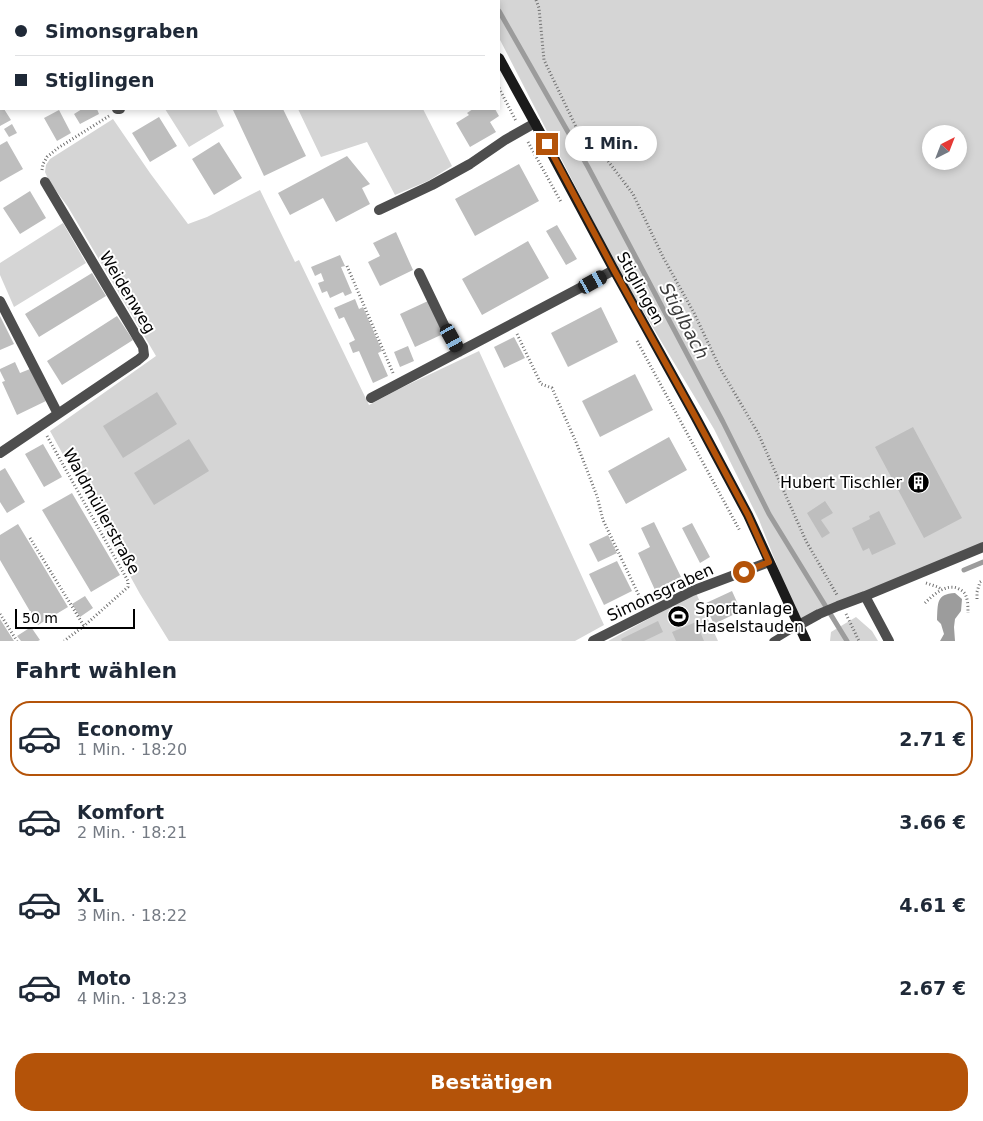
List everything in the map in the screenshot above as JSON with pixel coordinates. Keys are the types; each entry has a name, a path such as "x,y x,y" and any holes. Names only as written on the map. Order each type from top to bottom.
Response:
{"main road":[{"name":"Stiglingen","path":"500,60 748,515 806,641"}],"street":[{"path":"379,210 432,185 470,164 535,123"},
{"name":"Weidenweg","path":"0,453 144,355 143,347 46,182"},
{"path":"371,398 614,270"},
{"path":"419,273 459,352"},
{"path":"0,301 58,414"},
{"path":"799,626 819,614 983,547"},
{"name":"Simonsgraben","path":"593,641 692,591 769,562"},
{"path":"865,596 889,641"}],"lane":[{"path":"773,641 799,626"}],"path":[{"path":"536,0 540,8 544,60 578,130 608,160 633,194 720,368 758,433 806,541 858,641"},
{"path":"500,90 561,203"},
{"path":"46,182 41,172 47,157 116,110"},
{"path":"346,266 398,384"},
{"path":"512,324 541,384 552,388 597,496 603,520 647,613"},
{"path":"634,336 744,538"},
{"name":"Waldmüllerstraße","path":"41,426 128,581 128,587 64,641"},
{"path":"30,538 84,626"},
{"path":"923,579 925,583 942,590"},
{"path":"977,598 980,582 983,580"},
{"path":"925,603 942,590 950,587 956,588 963,591 966,595 968,613"},
{"path":"0,614 17,641"}],"shaded area":[{"path":"500,0 983,0 983,544 800,623 759,520 714,429 620,273 500,40"},
{"path":"166,110 216,110 224,126 189,147"},
{"path":"298,110 424,110 452,166 428,181 395,195 367,142 321,157"},
{"path":"113,119 188,224 207,217 260,190 295,262 299,260 369,405 479,351 604,625 575,641 169,641 140,594 50,431 156,356 68,207 49,181 45,172 46,165 50,159"},
{"path":"63,223 86,263 14,307 0,275 0,263"},
{"name":"Sportanlage Haselstauden","path":"696,593 718,641 608,641"},
{"path":"955,593 962,599 961,611 955,619 955,641 940,641 944,634 941,624 937,620 939,600 944,595"},
{"path":"856,617 872,631 878,641 830,641 831,632"}],"building":[{"path":"0,110 5,110 11,120 0,126"},
{"path":"59,110 71,133 57,141 44,118"},
{"path":"80,110 97,110 99,114 80,124 74,114"},
{"path":"233,110 283,110 306,156 264,176"},
{"path":"472,110 496,110 499,116 490,122 496,132 470,147 456,123 469,115 467,113"},
{"path":"159,117 177,146 150,162 132,133"},
{"path":"12,124 17,133 9,137 4,129"},
{"path":"7,141 23,169 0,182 0,145"},
{"path":"219,142 242,178 214,195 192,159"},
{"path":"347,156 370,184 362,188 370,204 336,222 323,198 290,215 278,193"},
{"path":"519,164 539,201 475,236 455,199"},
{"path":"30,191 46,218 20,234 3,208"},
{"path":"557,225 577,259 566,265 546,231"},
{"path":"396,232 413,270 380,286 368,262 380,256 373,243"},
{"path":"528,241 549,278 482,315 462,279"},
{"path":"340,255 345,266 341,267 352,293 345,296 343,292 330,298 327,291 322,293 318,283 324,281 321,273 315,276 311,267"},
{"path":"92,273 106,296 39,337 25,314"},
{"path":"355,299 359,309 363,307 382,351 378,353 388,376 373,383 359,351 353,353 349,343 355,340 344,317 339,319 334,308"},
{"path":"428,301 443,334 415,347 400,314"},
{"path":"601,307 618,342 568,367 551,333"},
{"path":"0,316 14,344 0,350"},
{"path":"117,316 133,340 62,385 47,361"},
{"path":"514,337 525,358 504,368 494,347"},
{"path":"408,346 414,361 400,367 394,352"},
{"path":"15,362 20,373 30,369 46,401 17,415 2,382 5,381 0,371 0,369"},
{"path":"635,374 653,410 600,437 582,401"},
{"path":"157,392 177,424 123,458 103,426"},
{"name":"Hubert Tischler","path":"913,427 962,518 924,538 875,447"},
{"path":"669,437 687,470 626,504 608,471"},
{"path":"189,439 209,471 154,505 134,473"},
{"path":"43,444 62,477 44,487 25,454"},
{"path":"5,468 25,502 7,513 0,502 0,471"},
{"path":"72,493 120,575 91,592 42,510"},
{"path":"825,501 833,513 821,520 830,533 822,538 807,513"},
{"path":"879,511 896,544 872,555 869,548 863,551 852,528 870,519 869,516"},
{"path":"654,522 681,577 655,590 638,553 650,547 641,528"},
{"path":"692,523 710,557 700,563 682,528"},
{"path":"18,524 68,607 38,625 0,560 0,535"},
{"path":"608,535 617,553 598,562 589,544"},
{"path":"617,561 632,591 604,605 589,574"},
{"path":"732,591 741,611 714,624 704,604"},
{"path":"85,596 93,608 80,617 72,604"},
{"path":"0,619 14,641 0,641"},
{"path":"658,621 663,632 644,641 622,641 621,639"},
{"path":"696,622 704,641 676,641 672,632"},
{"path":"31,627 40,640 21,641 17,636"}],"waterway":[{"name":"Stiglbach","path":"500,13 588,167 723,422 769,514 847,641"},
{"path":"964,570 983,562"}],"place":[{"name":"Hubert Tischler","path":"918,482"},
{"name":"Sportanlage Haselstauden","path":"679,617"}],"route":[{"path":"547,144 748,515 769,562 744,572"}]}
